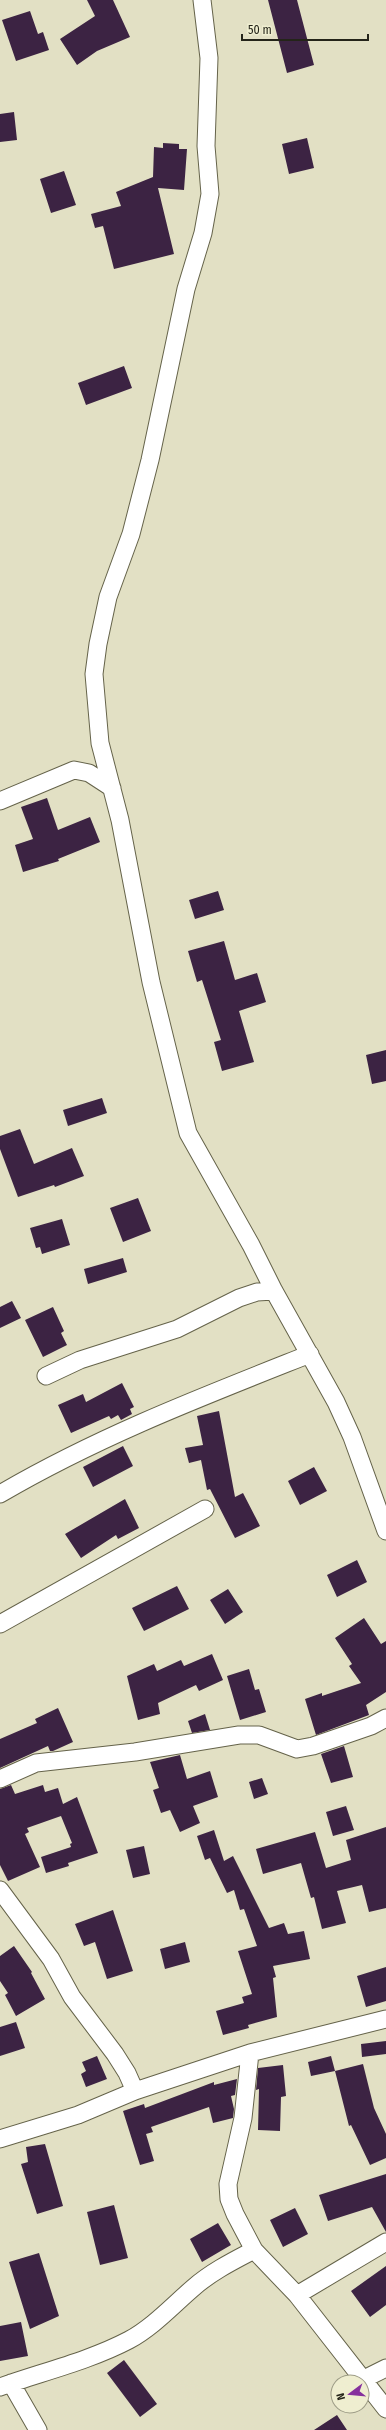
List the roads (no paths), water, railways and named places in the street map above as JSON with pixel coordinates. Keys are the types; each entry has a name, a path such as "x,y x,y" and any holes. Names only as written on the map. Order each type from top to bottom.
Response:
{"street":[{"path":"202,0 209,58 206,146 210,194 203,233 186,289 150,460 131,534 108,597 94,674 100,743 120,820 151,982 188,1133 310,1354 352,1437 386,1531"},
{"path":"0,801 74,770 89,773 112,788"},
{"path":"46,1376 80,1360 177,1329 238,1298 257,1292 274,1291"},
{"path":"0,1494 67,1456 126,1429 310,1354"},
{"path":"0,1624 205,1509"},
{"path":"0,1779 36,1763 135,1752 239,1735 259,1735 297,1748 313,1746 371,1726 386,1718"},
{"path":"0,1890 51,1959 72,1997 115,2054 127,2073 135,2092"},
{"path":"0,2139 78,2115 135,2092 250,2052 386,2019"},
{"path":"250,2052 243,2118 228,2184 229,2199 235,2214 254,2250 297,2295 357,2374"},
{"path":"297,2295 386,2242"},
{"path":"38,2430 5,2385 100,2352 129,2340 164,2316 193,2288 221,2267 254,2250"},
{"path":"370,2376 386,2368"},
{"path":"370,2390 386,2409"}]}
